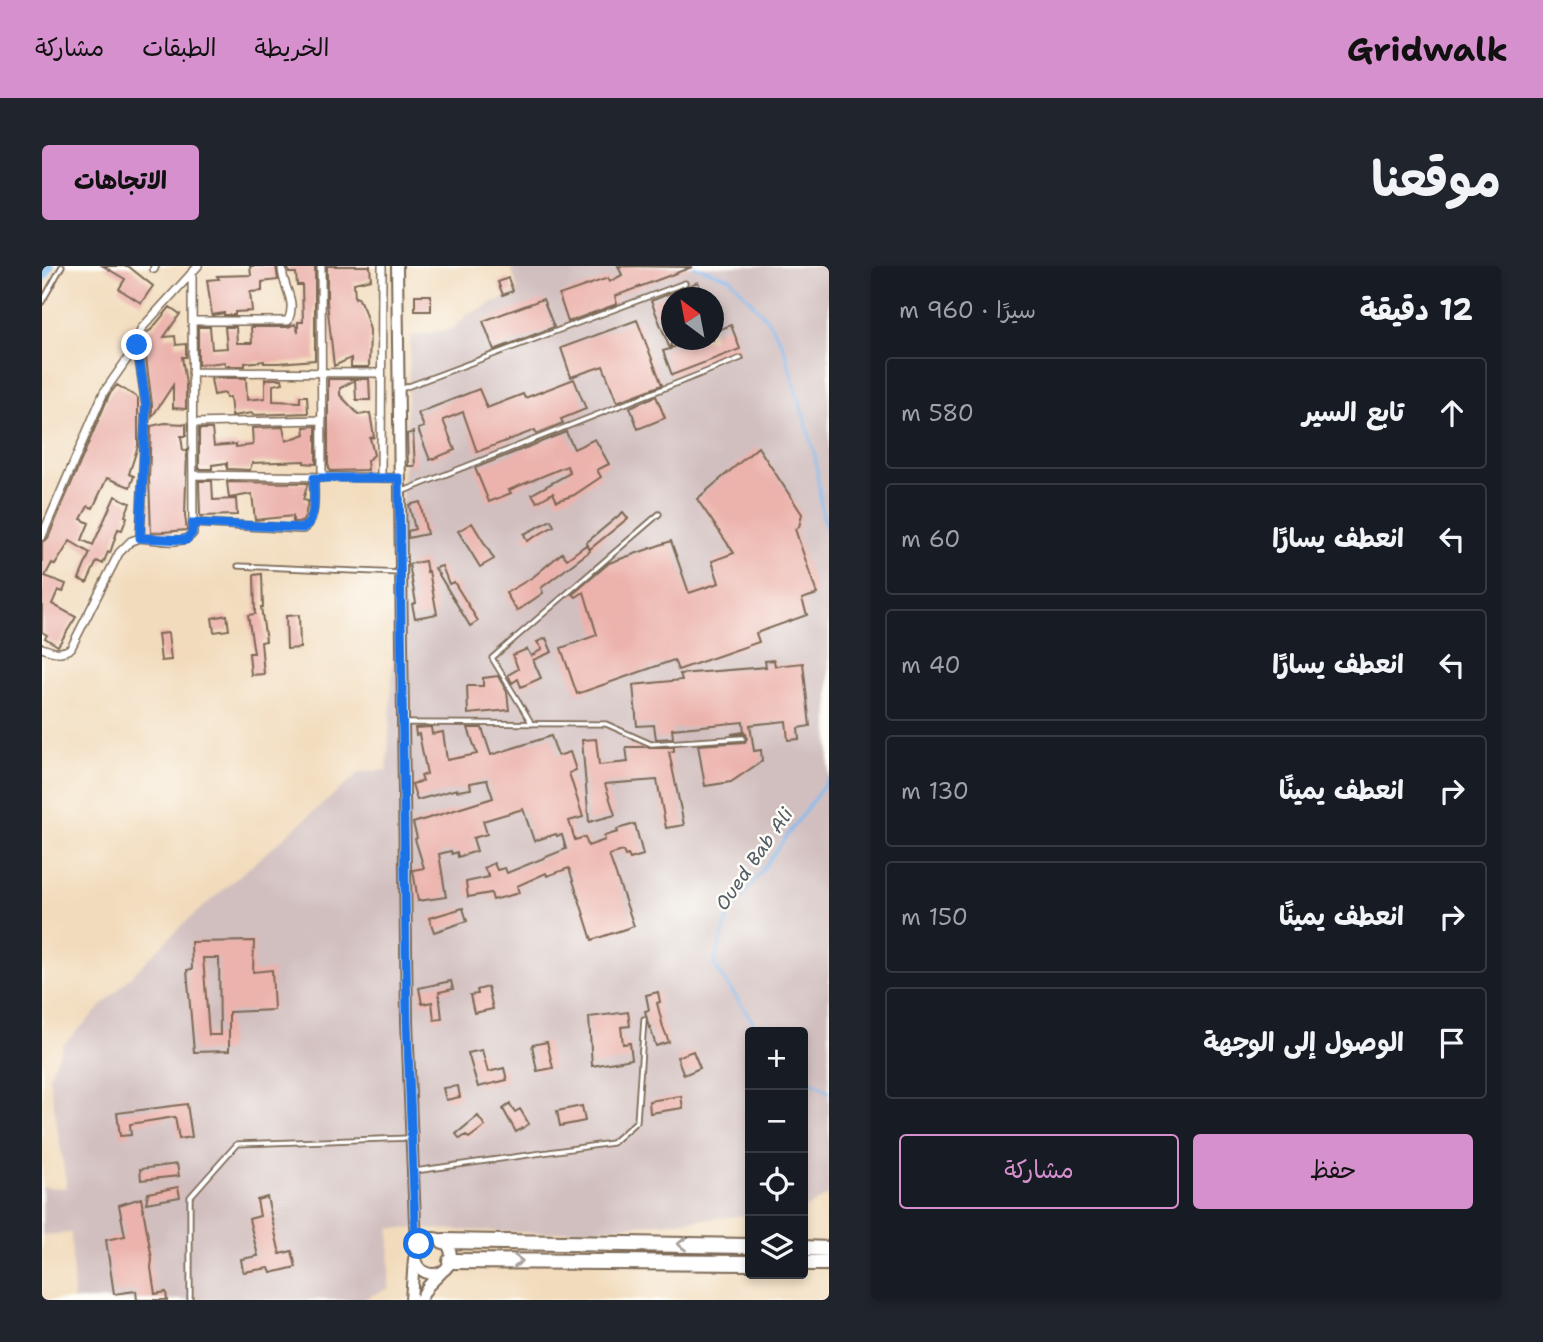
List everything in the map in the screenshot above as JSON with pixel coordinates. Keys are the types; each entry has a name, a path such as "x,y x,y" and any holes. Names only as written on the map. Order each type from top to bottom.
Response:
{"highway":[{"path":"437,1240 745,1246"},
{"path":"808,1248 829,1249"},
{"path":"446,1266 745,1263"},
{"path":"808,1263 829,1263"}],"main road":[{"path":"397,266 407,1008 415,1252 411,1300"},
{"path":"414,1211 420,1227 449,1248 446,1266 428,1286 420,1300"},
{"path":"415,1252 422,1241 437,1240"},
{"path":"415,1252 421,1270 431,1274 446,1266"}],"street":[{"path":"192,321 288,321 291,314 291,296 281,275 282,266"},
{"path":"193,523 303,528 312,519 322,420 321,266"},
{"path":"381,478 382,266"},
{"path":"42,648 62,653 71,648 118,553 131,541 140,538 186,540 192,533 192,321 195,269"},
{"path":"42,536 104,392 137,345 141,329 195,269"},
{"path":"137,345 146,405 140,538"},
{"path":"192,372 380,373"},
{"path":"192,423 322,420"},
{"path":"194,475 399,478"}],"lane":[{"path":"42,302 62,266"},
{"path":"399,389 685,283"},
{"path":"400,492 741,358"},
{"path":"532,724 492,657 659,514"},
{"path":"237,566 401,573"},
{"path":"404,723 606,723 651,744 743,738"},
{"path":"413,1171 612,1143 637,1121 644,1019"},
{"path":"190,1300 190,1197 237,1144 411,1138"}],"shaded area":[{"path":"511,266 829,266 829,1194 808,1207 808,1027 745,1027 745,1215 546,1233 390,1228 389,1288 361,1300 74,1300 71,1233 42,1235 42,1187 67,1188 49,1076 63,1045 182,925 360,772 387,770 411,336 453,329 467,315 518,291"}],"building":[{"path":"103,266 128,266 153,286 141,303 119,289 125,279"},
{"path":"250,266 276,266 278,280 262,282 262,291 250,292 252,311 235,312 235,315 212,315 207,280 219,279 217,276 251,275"},
{"path":"288,266 315,266 315,360 278,363 264,361 245,363 245,366 225,366 225,362 198,365 198,327 210,327 212,349 227,348 225,327 236,327 237,343 252,343 251,327 288,327 295,324 298,332 298,322 303,322 302,285 297,285 296,273 289,273"},
{"path":"327,266 370,266 371,279 354,283 355,298 358,297 370,330 369,367 351,367 351,358 334,366 327,302"},
{"path":"618,266 692,267 615,296 617,304 568,322 559,295 608,278 609,282 622,275"},
{"path":"508,278 513,291 503,295 498,282"},
{"path":"698,282 700,287 686,287"},
{"path":"415,295 431,295 431,311 415,311"},
{"path":"661,297 661,326 651,301"},
{"path":"543,299 554,327 494,350 483,321"},
{"path":"170,307 180,314 164,337 175,336 176,345 186,344 186,357 182,357 186,409 173,408 173,385 152,417 144,343 147,332"},
{"path":"637,320 662,385 617,402 603,366 571,377 561,348"},
{"path":"731,325 740,349 672,375 663,351 724,350 724,328"},
{"path":"246,378 247,400 265,398 265,379 282,379 283,383 273,385 273,401 300,402 300,396 307,396 308,413 252,413 232,416 230,397 226,398 225,393 214,395 211,379"},
{"path":"328,379 369,379 370,400 356,400 355,380 340,388 340,395 359,415 370,413 374,437 370,438 374,455 367,461 368,470 330,471"},
{"path":"574,379 586,409 561,419 563,423 536,434 535,430 477,452 463,412 443,420 455,450 430,460 418,429 424,427 418,413 479,389 487,408 523,394 525,398"},
{"path":"117,385 138,398 138,446 129,474 134,476 130,487 107,478 93,508 88,506 81,519 89,523 82,540 93,545 115,496 130,503 125,516 127,517 122,530 118,529 110,553 108,552 103,564 97,561 87,583 79,579 90,553 70,541 45,576 66,584 63,592 58,590 52,604 76,617 58,646 45,638 47,635 42,632 42,542 48,538 109,395"},
{"path":"656,396 665,418 638,429 630,407"},
{"path":"165,423 186,424 186,436 181,436 183,451 187,450 187,530 151,533 151,426"},
{"path":"316,426 316,464 304,461 252,463 250,470 227,469 227,463 212,465 212,469 199,469 199,429 212,429 214,446 236,444 236,447 253,445 252,428 283,427 286,441 305,434 304,427"},
{"path":"413,432 415,466 408,466 407,434"},
{"path":"566,432 574,449 595,439 609,464 597,470 601,477 574,495 557,501 553,493 537,502 532,494 570,473 567,466 509,490 511,493 489,502 475,468"},
{"path":"758,447 802,514 799,527 795,529 817,594 802,599 807,615 756,633 759,642 678,670 674,660 577,694 561,648 597,635 584,592 576,597 573,594 609,563 671,541 689,593 719,583 712,561 734,553 697,499"},
{"path":"199,481 212,481 213,500 236,499 237,515 200,516"},
{"path":"227,482 308,483 303,500 308,501 305,517 302,522 293,522 293,516 255,520 252,494 229,498"},
{"path":"420,502 427,534 408,538 408,531 415,529 409,505"},
{"path":"623,512 628,518 590,549 586,543"},
{"path":"551,520 554,526 527,541 524,534"},
{"path":"472,523 494,559 480,567 458,531"},
{"path":"586,545 590,551 541,588 543,593 517,611 506,593 533,577 562,553 567,559"},
{"path":"425,561 437,614 415,618 412,604 416,603 409,564"},
{"path":"442,566 449,584 454,582 478,621 470,626 435,568"},
{"path":"262,574 261,607 266,641 261,642 264,674 251,675 249,653 254,653 248,615 255,614 254,575"},
{"path":"227,615 229,630 214,632 212,618"},
{"path":"299,615 300,648 287,649 286,616"},
{"path":"168,633 171,660 161,661 158,634"},
{"path":"546,638 552,652 533,660 541,678 521,687 518,679 512,683 508,675 518,669 513,655 527,649 531,656 542,649 537,642"},
{"path":"774,660 775,666 803,663 810,726 798,728 799,739 788,740 786,721 750,725 754,751 761,750 762,761 731,782 705,786 698,745 745,742 746,734 731,734 744,732 743,722 672,729 673,738 656,739 654,725 637,726 633,685 682,680 680,674 766,667 765,661"},
{"path":"498,676 507,692 509,710 468,714 467,686 483,686 483,678"},
{"path":"431,727 432,734 443,732 447,760 477,754 468,728 482,728 491,755 551,736 558,756 570,752 576,770 569,773 583,817 569,821 575,840 585,837 588,846 605,840 604,836 618,832 617,829 635,824 643,855 630,859 623,851 609,855 634,926 592,940 569,868 547,876 546,873 517,886 519,893 493,900 491,893 468,897 466,882 489,877 484,868 494,863 497,870 505,868 507,873 566,849 562,835 556,834 534,841 523,809 483,821 487,834 473,838 477,851 458,857 457,852 452,854 451,851 439,854 446,897 418,901 413,870 424,868 413,823 493,798 487,780 470,783 471,789 457,789 417,800 412,784 423,781 421,776 427,774 419,734 416,735 415,728"},
{"path":"596,739 599,765 628,762 626,747 674,747 674,751 669,752 684,825 666,828 657,780 605,784 615,815 589,822 582,740"},
{"path":"463,908 467,921 434,932 429,918"},
{"path":"254,941 253,972 272,970 274,1010 229,1012 229,1051 194,1052 187,970 192,969 191,942","holes":["203,958 219,958 220,1035 209,1035"]},
{"path":"451,981 453,989 439,992 442,1019 434,1020 432,1002 422,1004 419,988"},
{"path":"488,987 493,1009 474,1013 470,995 478,994 477,990"},
{"path":"658,992 660,1002 657,1003 669,1042 656,1046 645,1011 649,1010 646,995"},
{"path":"628,1012 630,1026 621,1027 623,1044 630,1043 632,1059 592,1066 589,1017"},
{"path":"547,1042 553,1068 537,1071 532,1045"},
{"path":"482,1050 488,1072 504,1068 507,1080 478,1087 468,1053"},
{"path":"693,1051 700,1068 684,1075 677,1057"},
{"path":"458,1086 460,1097 446,1100 443,1088"},
{"path":"681,1096 683,1108 650,1113 649,1101"},
{"path":"187,1104 192,1137 179,1139 175,1117 130,1124 131,1135 120,1136 117,1113"},
{"path":"510,1104 515,1112 520,1109 529,1124 516,1132 503,1109"},
{"path":"582,1106 585,1121 560,1126 557,1111"},
{"path":"478,1116 485,1126 469,1138 466,1135 460,1139 456,1134"},
{"path":"177,1164 179,1176 141,1180 140,1169"},
{"path":"178,1187 180,1197 146,1203 148,1193"},
{"path":"267,1197 280,1254 292,1251 296,1267 271,1273 269,1268 243,1272 241,1259 258,1256 249,1219 260,1216 257,1200"},
{"path":"141,1198 155,1294 166,1292 167,1300 137,1300 136,1291 114,1294 106,1240 125,1236 119,1205"}],"waterway":[{"path":"42,273 46,266"},
{"name":"Oued Bab Ali","path":"694,266 730,278 766,318 783,345 815,455 822,513 829,532"},
{"name":"Oued Bab Ali","path":"757,1027 714,965 728,917 829,778"},
{"name":"Oued Bab Ali","path":"808,1079 829,1092"}],"route":[{"path":"137,345 146,405 140,538 186,540 191,536 193,523 303,528 312,519 314,478 399,478 407,1021 416,1248 419,1244"}]}
